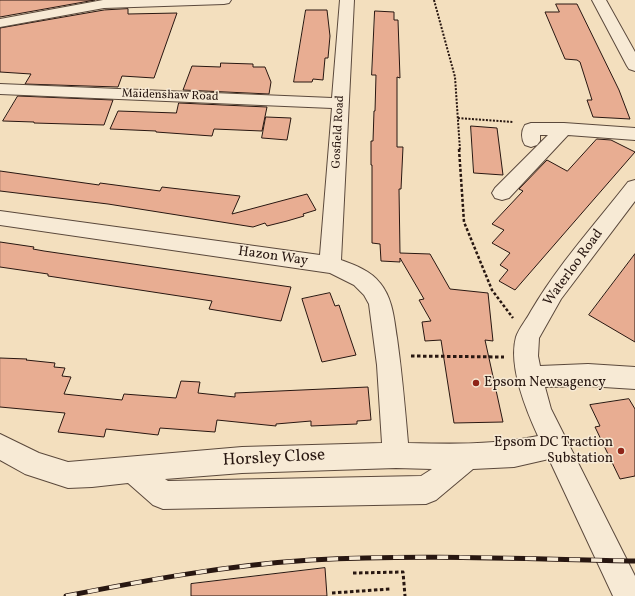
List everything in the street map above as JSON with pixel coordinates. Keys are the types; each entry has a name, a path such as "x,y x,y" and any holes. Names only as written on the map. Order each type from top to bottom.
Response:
{"street":[{"path":"0,23 104,4 224,0"},
{"name":"Gosfield Road","path":"330,265 347,0"},
{"path":"599,0 635,66"},
{"name":"Maidenshaw Road","path":"0,89 340,103"},
{"path":"531,141 531,129 635,134"},
{"path":"502,193 564,130"},
{"name":"Waterloo Road","path":"630,596 539,411 526,356 528,337 553,293 635,187"},
{"name":"Hazon Way","path":"0,218 330,265 349,270 363,280 375,293 381,306 388,356 396,455"},
{"path":"530,376 588,375 635,378"},
{"name":"Horsley Close","path":"0,446 34,465 68,475 249,460 396,455 468,457 514,454 555,445"},
{"path":"132,469 163,495 426,490 468,457"}],"path":[{"path":"434,0 455,77 464,222 492,290 513,317"},
{"path":"388,356 506,357"},
{"path":"353,574 403,572 405,596"},
{"path":"332,593 390,589"}],"building":[{"path":"0,0 95,0 0,17"},
{"path":"556,4 577,4 619,90 630,119 593,117 587,100 592,100 580,62 577,60 565,59 545,12 559,12"},
{"path":"128,9 128,14 177,13 154,78 122,76 118,87 25,84 31,74 0,72 0,28 104,10"},
{"path":"306,10 327,10 330,36 328,58 325,58 323,80 313,79 312,82 294,82"},
{"path":"375,11 394,12 394,20 398,20 400,78 397,77 397,147 403,147 401,189 399,189 400,253 430,254 450,289 488,293 493,341 485,340 503,422 454,423 441,340 425,341 422,322 431,321 419,300 424,299 400,258 400,262 381,261 380,244 372,243 371,141 373,141 375,111 376,75 372,75"},
{"path":"221,63 253,64 253,67 265,67 271,82 269,94 183,90 192,66 220,67"},
{"path":"18,96 113,100 104,125 3,121"},
{"path":"179,103 267,107 262,131 214,129 212,136 110,129 118,111 176,113"},
{"path":"266,117 291,118 287,140 262,138"},
{"path":"471,126 497,128 503,175 474,173"},
{"path":"597,139 611,140 635,152 515,290 499,281 508,270 500,265 510,253 492,243 504,230 492,224 523,191 519,189 547,160 567,171"},
{"path":"0,171 99,185 100,183 160,191 162,187 240,196 232,214 307,194 316,210 303,214 304,216 287,221 267,226 265,223 253,227 108,204 0,191"},
{"path":"0,242 34,247 33,249 44,251 291,287 281,321 209,309 212,301 48,276 48,274 0,267"},
{"path":"635,254 635,342 589,315"},
{"path":"330,293 335,306 339,305 356,355 322,362 302,299"},
{"path":"0,358 27,359 26,360 55,363 54,367 65,368 62,376 71,377 64,394 122,400 124,394 176,398 181,381 200,382 198,393 235,397 235,393 368,387 371,420 357,421 357,424 311,426 311,421 276,424 276,426 217,420 215,432 160,428 158,435 106,429 104,437 58,432 65,413 0,407"},
{"name":"Epsom DC Traction Substation","path":"629,399 635,409 635,476 620,479 595,427 600,426 590,405"},
{"path":"325,568 327,596 191,596 191,584"}],"railway":[{"path":"66,596 127,584 219,569 311,560 432,557 635,561"}],"place":[{"name":"Epsom Newsagency","path":"476,383"},
{"name":"Epsom DC Traction Substation","path":"621,451"}]}
